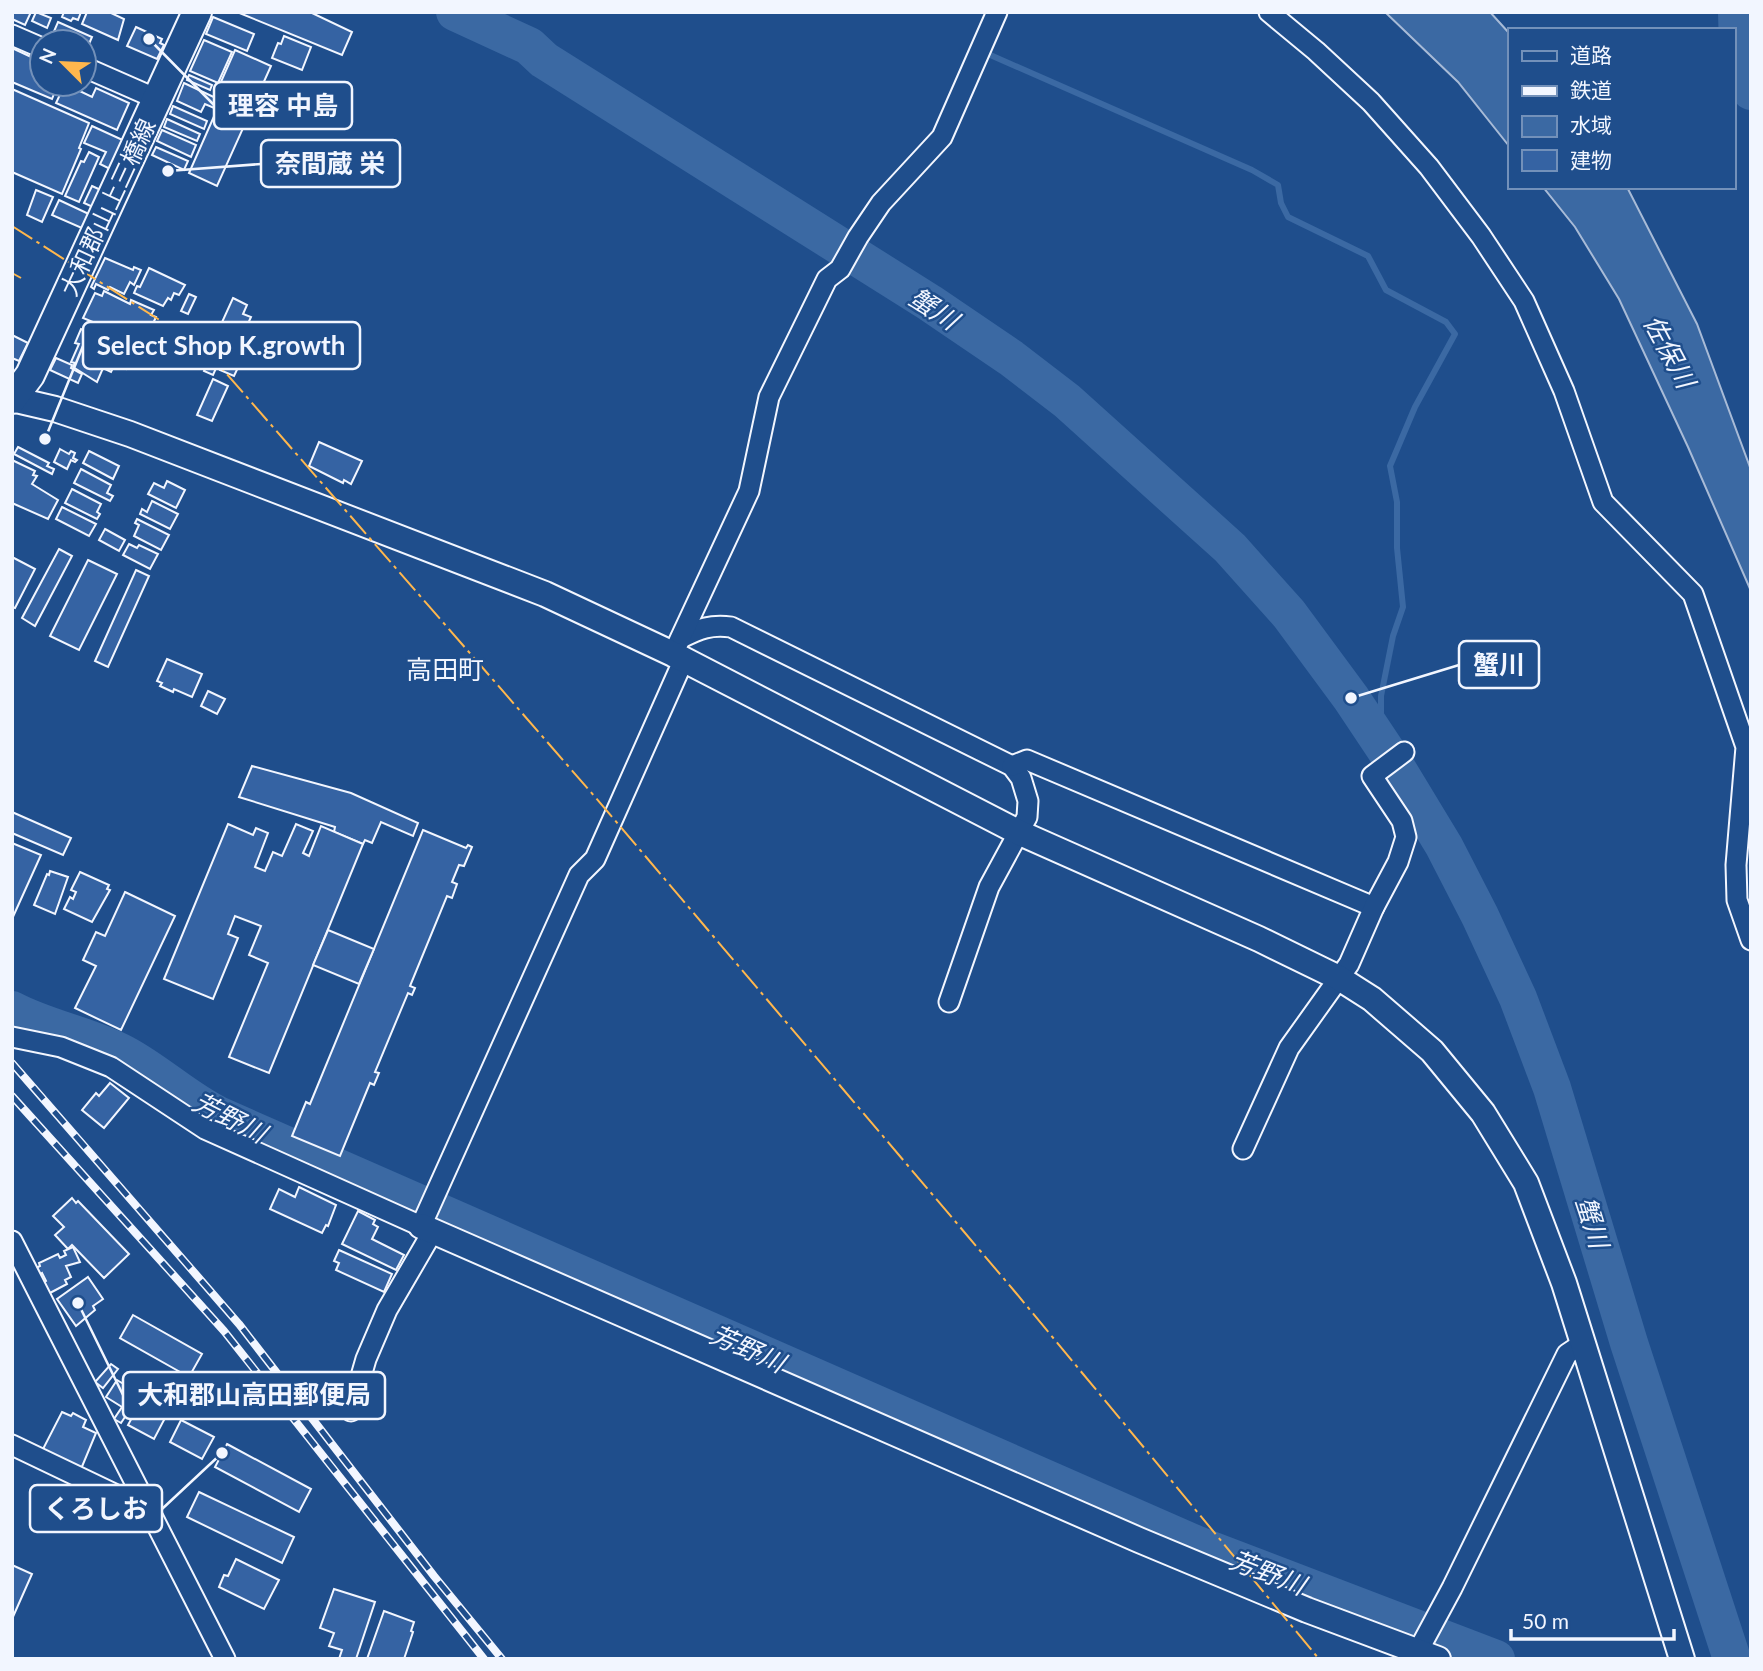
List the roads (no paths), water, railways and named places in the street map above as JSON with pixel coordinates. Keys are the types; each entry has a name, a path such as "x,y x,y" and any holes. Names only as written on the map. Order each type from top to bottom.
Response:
{"main road":[{"name":"大和郡山上三橋線","path":"12,399 30,375 197,12"}],"street":[{"path":"351,1411 366,1359 427,1228 434,1197 579,875 595,859 679,650 749,491 769,397 827,279 840,269 881,203 942,137 997,12"},
{"path":"1269,12 1371,102 1429,167 1481,236 1524,301 1564,391 1603,502 1693,594 1746,747 1736,865 1737,900 1751,940"},
{"path":"98,73 157,99"},
{"path":"12,399 55,409 155,444 545,594 679,650 1020,833 1259,939 1339,978 1372,999 1432,1051 1483,1113 1526,1183 1564,1283 1682,1659"},
{"path":"679,650 702,627 717,625 731,628 1012,766 1021,778 1028,801 1027,817 989,887 949,1002"},
{"path":"1243,1149 1289,1048 1349,964 1374,907 1398,862 1406,837 1402,821 1372,776 1404,752"},
{"path":"1012,766 1027,760 1374,907"},
{"path":"12,1037 61,1047 111,1067 205,1129 1139,1540 1307,1610 1428,1655 1433,1623 1567,1354 1582,1344"},
{"path":"12,1241 225,1659"},
{"path":"12,1445 150,1511"}],"water":[{"path":"1385,12 1490,12 1508,32 1508,145 1458,82"},
{"name":"佐保川","path":"1545,189 1628,189 1697,324 1751,470 1751,591 1619,299 1575,227"}],"waterway":[{"name":"蟹川","path":"455,12 529,46 544,60 930,303 1011,358 1067,401 1230,548 1289,614 1351,698 1444,846 1518,998 1552,1088 1629,1343 1732,1659"},
{"path":"1737,12 1738,49 1751,91"},
{"path":"988,54 1252,170 1278,185 1281,203 1288,217 1368,256 1386,290 1446,322 1455,334 1415,407 1390,466 1397,502 1397,548 1403,607 1393,636 1381,696 1381,742"},
{"name":"芳野川","path":"12,1010 124,1054 220,1116 1195,1544 1496,1659"}],"railway":[{"path":"12,1063 239,1324 434,1576 502,1659"},
{"path":"12,1096 224,1331 484,1659"}],"place":[{"name":"理容 中島","path":"149,39"},
{"name":"奈間蔵 栄","path":"168,171"},
{"name":"Select Shop K.growth","path":"45,439"},
{"name":"蟹川","path":"1351,698"},
{"name":"大和郡山高田郵便局","path":"78,1303"},
{"name":"くろしお","path":"222,1453"}],"district":[{"name":"高田町","path":"445,669"}]}
